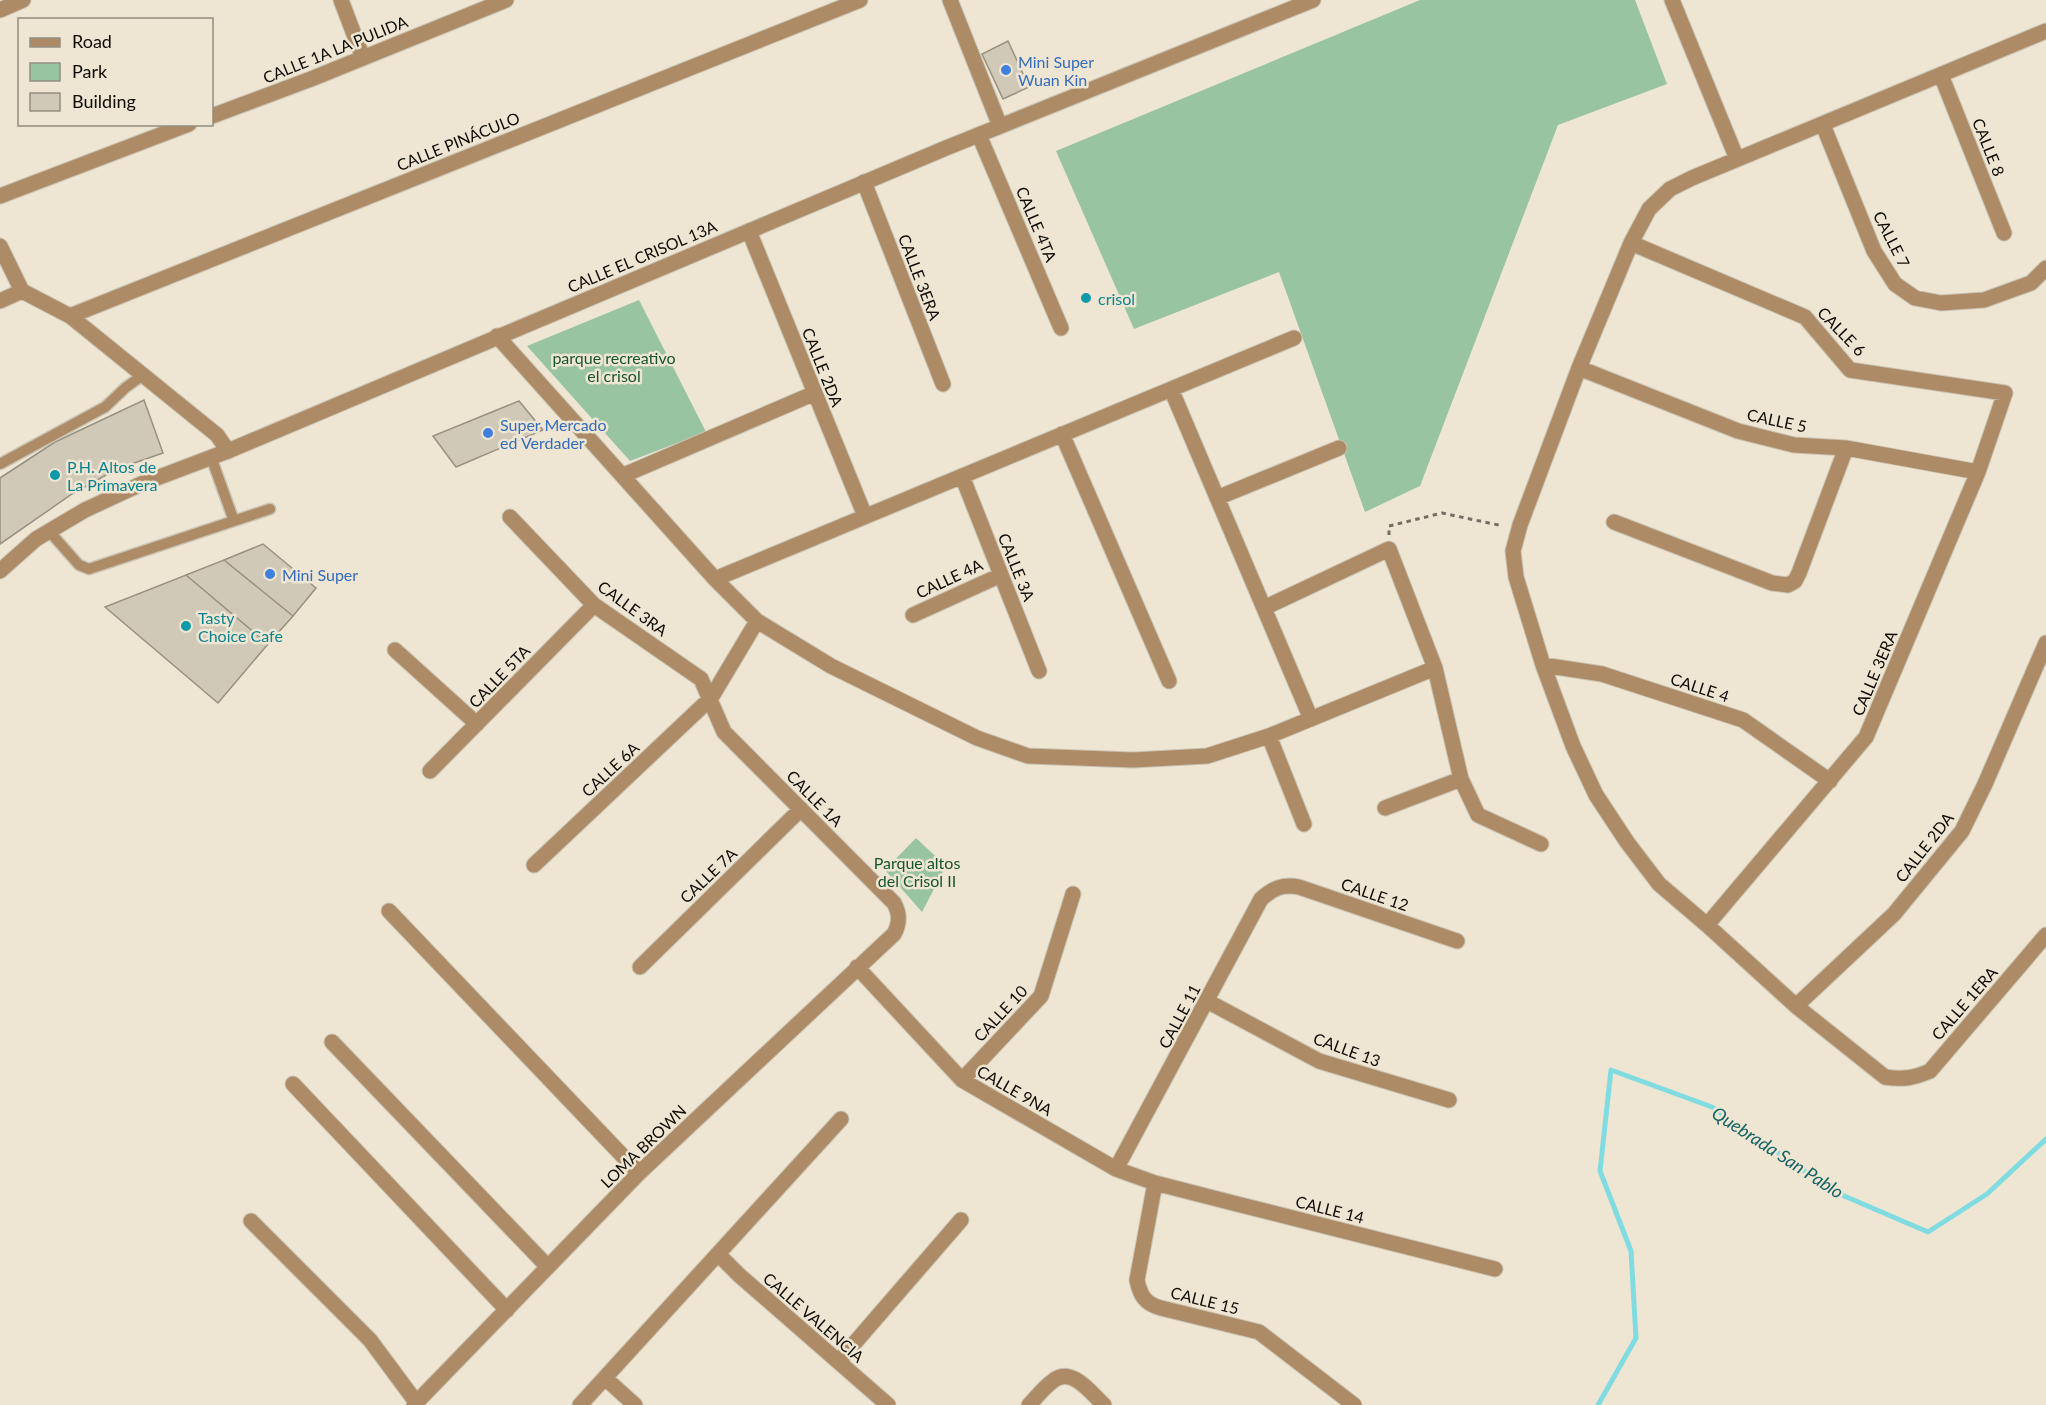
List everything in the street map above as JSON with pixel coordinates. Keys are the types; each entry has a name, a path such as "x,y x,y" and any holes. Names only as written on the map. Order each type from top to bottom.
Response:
{"street":[{"path":"0,10 24,0"},
{"path":"341,0 363,58"},
{"name":"CALLE 1A LA PULIDA","path":"213,116 506,0"},
{"name":"CALLE PINÁCULO","path":"70,316 860,0"},
{"path":"950,0 1000,126"},
{"name":"CALLE EL CRISOL 13A","path":"0,571 36,539 94,506 864,182 1313,0"},
{"path":"1672,0 1737,159"},
{"path":"1796,1006 1659,884 1627,842 1596,795 1573,746 1543,665 1516,577 1513,550 1580,368 1631,243 1649,209 1670,189 1692,178 2046,31"},
{"name":"CALLE 8","path":"1941,75 2004,233"},
{"name":"CALLE 7","path":"1823,125 1874,251 1895,284 1915,298 1941,303 1984,300 2031,283 2046,268"},
{"path":"0,196 184,126"},
{"name":"CALLE 4TA","path":"979,135 1061,328"},
{"name":"CALLE 3ERA","path":"864,182 943,384"},
{"name":"CALLE 2DA","path":"749,231 865,516"},
{"name":"CALLE 6","path":"1631,243 1805,317 1850,370 2005,393"},
{"path":"0,246 22,291 70,316 217,435 228,451"},
{"path":"0,301 22,291"},
{"path":"497,336 716,579 758,621 831,666 977,738 1028,756 1122,760 1207,756 1269,736 1435,668"},
{"path":"716,579 1294,338"},
{"name":"CALLE 5","path":"1580,368 1738,431 1794,445 1846,448 1978,472"},
{"path":"1172,389 1311,719"},
{"path":"624,475 815,393"},
{"name":"CALLE 3ERA","path":"1707,925 1866,737 1978,472 2005,393"},
{"path":"1062,434 1169,681"},
{"path":"1218,498 1339,448"},
{"path":"1614,522 1772,583 1788,585 1795,581 1799,573 1846,448"},
{"name":"CALLE 3A","path":"962,476 1039,671"},
{"name":"CALLE 3RA","path":"510,517 594,605 701,679 711,698"},
{"path":"1264,608 1389,549 1435,668 1461,779 1478,815 1541,844"},
{"name":"CALLE 4A","path":"913,615 1001,574"},
{"name":"CALLE 5TA","path":"430,771 594,605"},
{"name":"CALLE 6A","path":"534,865 711,698 758,621"},
{"name":"CALLE 2DA","path":"1796,1006 1894,914 1962,831 1985,784 2046,643"},
{"path":"395,650 477,724"},
{"name":"CALLE 4","path":"1543,665 1602,674 1743,720 1830,780"},
{"name":"CALLE 1A","path":"711,698 724,732 894,903 899,918"},
{"path":"1269,736 1304,824"},
{"path":"1385,808 1461,779"},
{"name":"CALLE 7A","path":"639,967 801,809"},
{"name":"CALLE 12","path":"1280,886 1299,887 1457,941"},
{"name":"CALLE 11","path":"1116,1169 1261,899 1280,886"},
{"name":"CALLE 10","path":"962,1080 1041,996 1073,894"},
{"path":"389,911 639,1173"},
{"name":"LOMA BROWN","path":"415,1404 639,1173 894,934 899,918"},
{"name":"CALLE 1ERA","path":"1796,1006 1885,1077 1901,1080 1916,1077 1930,1071 2046,935"},
{"name":"CALLE 9NA","path":"857,967 962,1080 1116,1169 1155,1183"},
{"name":"CALLE 13","path":"1208,1001 1319,1061 1449,1100"},
{"path":"332,1042 548,1267"},
{"path":"293,1084 507,1310"},
{"path":"580,1405 841,1119"},
{"name":"CALLE 14","path":"1155,1183 1495,1269"},
{"name":"CALLE 15","path":"1155,1183 1137,1280 1145,1300 1152,1306 1259,1332 1354,1405"},
{"path":"839,1361 961,1220"},
{"path":"251,1221 370,1340 415,1404"},
{"name":"CALLE VALENCIA","path":"718,1254 888,1405"},
{"path":"1029,1405 1052,1381 1064,1376 1077,1380 1104,1405"},
{"path":"605,1378 635,1405"}],"lane":[{"path":"0,464 105,407 142,375"},
{"path":"211,457 234,521"},
{"path":"49,531 79,565 88,569 270,509"}],"path":[{"path":"1389,549 1389,526 1442,513 1519,530"}],"green space":[{"path":"1420,0 1635,0 1667,84 1558,125 1420,486 1365,512 1279,272 1134,329 1056,151"},
{"name":"parque recreativo el crisol","path":"639,300 706,432 630,461 527,346"},
{"name":"Parque altos del Crisol II","path":"916,838 946,866 922,912 885,870"}],"building":[{"name":"Mini Super Wuan Kin","path":"1008,41 1029,87 1003,99 982,54"},
{"name":"P.H. Altos de La Primavera","path":"144,400 163,453 117,469 72,494 0,544 0,478 55,442"},
{"name":"Super Mercado ed Verdader","path":"519,401 543,430 456,467 433,436"},
{"name":"Mini Super","path":"263,544 316,588 293,616 224,560"},
{"path":"224,560 293,616 268,644 186,575"},
{"name":"Tasty Choice Cafe","path":"186,575 268,644 218,703 105,607"}],"waterway":[{"name":"Quebrada San Pablo","path":"1598,1405 1636,1338 1631,1251 1600,1171 1611,1070 1712,1107 1835,1192 1928,1232 1987,1194 2046,1139"}],"place":[{"name":"Mini Super Wuan Kin","path":"1006,70"},
{"name":"crisol","path":"1086,298"},
{"name":"Super Mercado ed Verdader","path":"488,433"},
{"name":"P.H. Altos de La Primavera","path":"55,475"},
{"name":"Mini Super","path":"270,574"},
{"name":"Tasty Choice Cafe","path":"186,626"}]}
